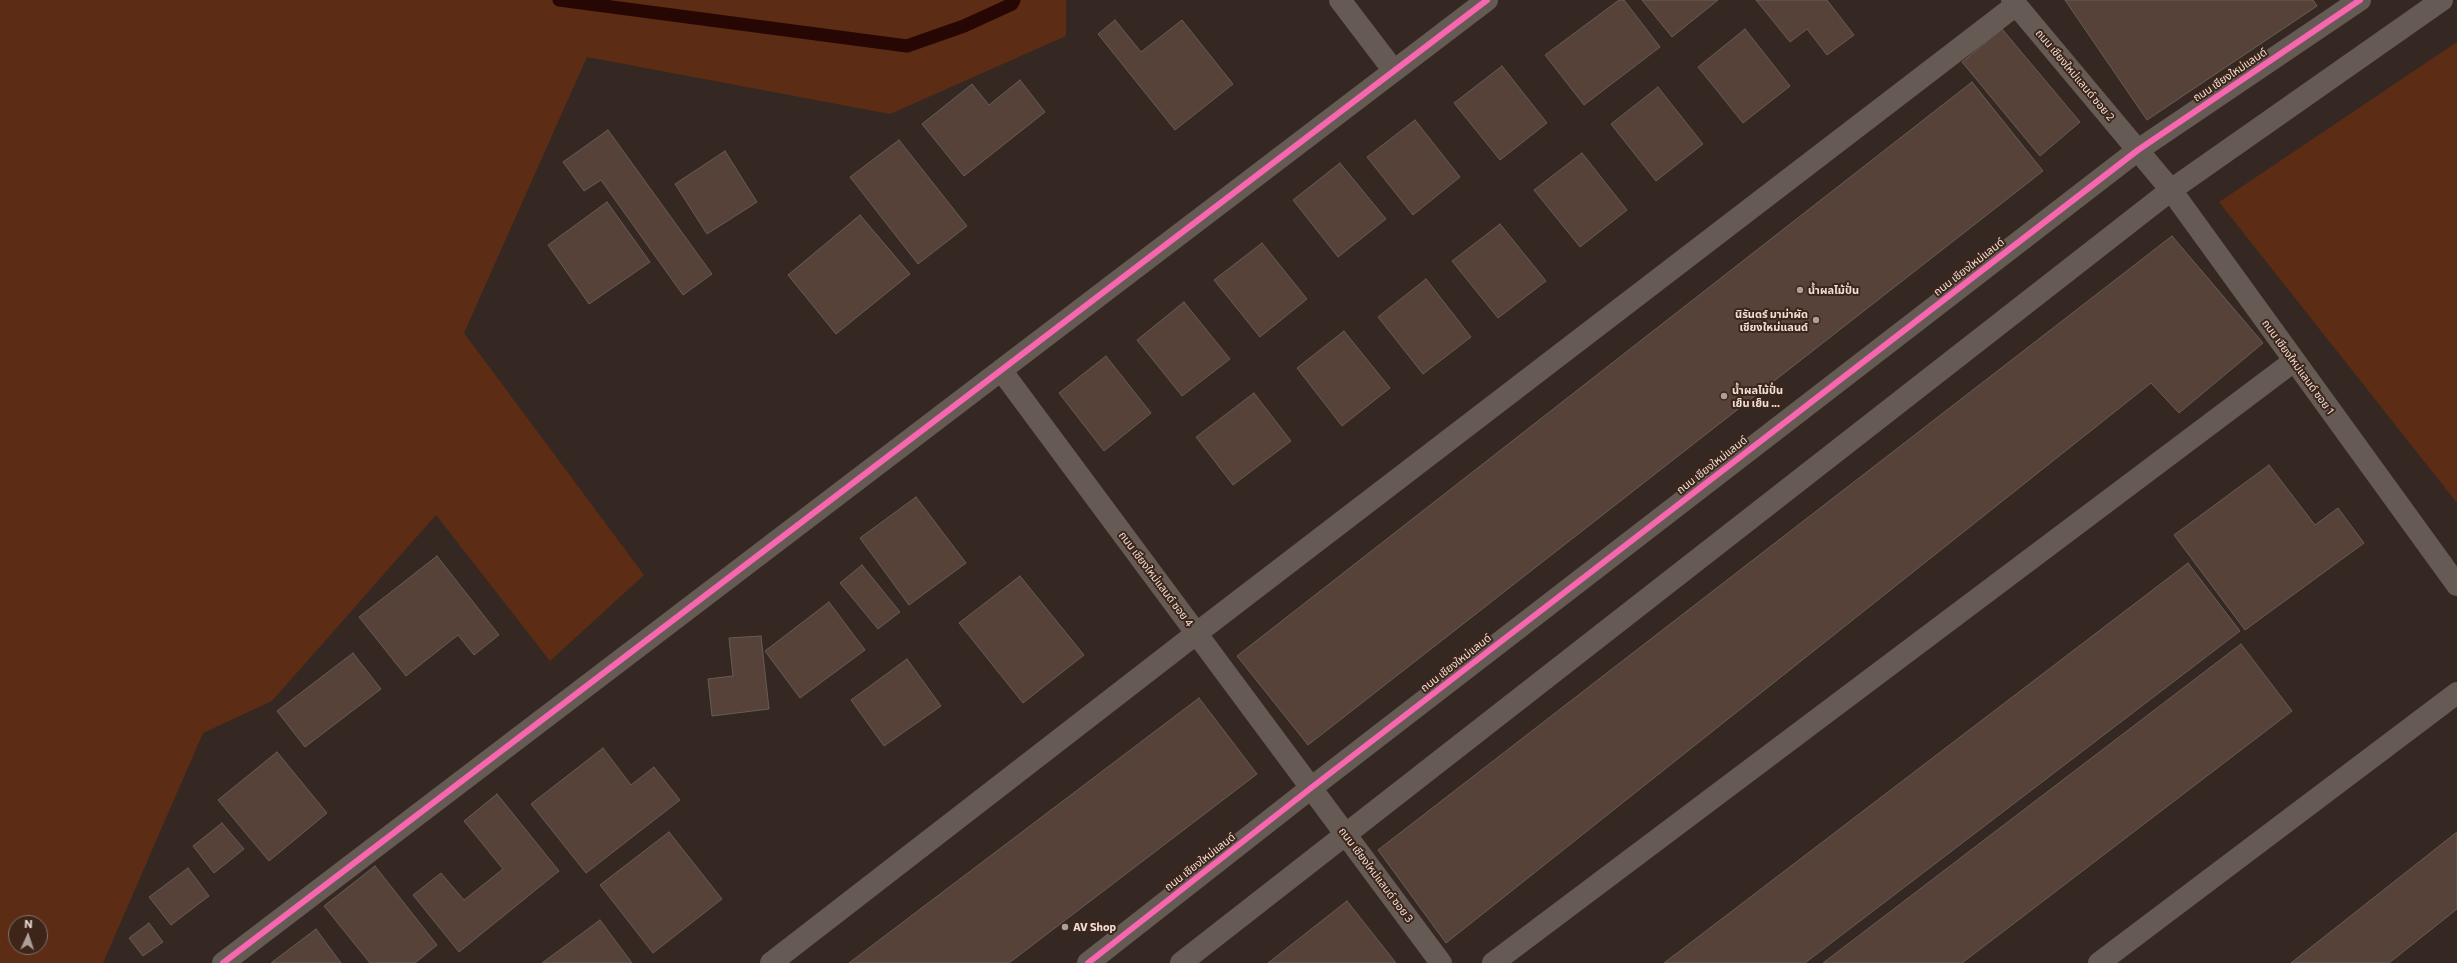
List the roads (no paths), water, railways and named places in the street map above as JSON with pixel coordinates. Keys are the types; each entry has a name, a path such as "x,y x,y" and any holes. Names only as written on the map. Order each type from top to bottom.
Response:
{"street":[{"path":"1340,0 1394,71"},
{"path":"223,963 1487,0"},
{"name":"ถนน เชียงใหม่แลนด์","path":"1088,963 1311,788 2138,150 2360,0"},
{"path":"1181,963 2171,190 2442,0"},
{"path":"771,963 2014,2"},
{"name":"ถนน เชียงใหม่แลนด์ ซอย 2","path":"2014,2 2138,150"},
{"name":"ถนน เชียงใหม่แลนด์ ซอย 1","path":"2138,150 2171,190 2457,585"},
{"path":"1493,963 2294,361"},
{"name":"ถนน เชียงใหม่แลนด์ ซอย 4","path":"1001,370 1311,788"},
{"path":"2099,963 2457,693"},
{"name":"ถนน เชียงใหม่แลนด์ ซอย 3","path":"1311,788 1441,963"}],"waterway":[{"path":"559,0 907,46 964,26 1012,4 1014,0"}],"place":[{"name":"น้ำผลไม้ปั่น","path":"1800,290"},
{"name":"นิรันดร์ มาม่าผัด เชียงใหม่แลนด์","path":"1816,320"},
{"name":"น้ำผลไม้ปั่น เย็น เย็น ...","path":"1724,396"},
{"name":"AV Shop","path":"1065,927"}]}
